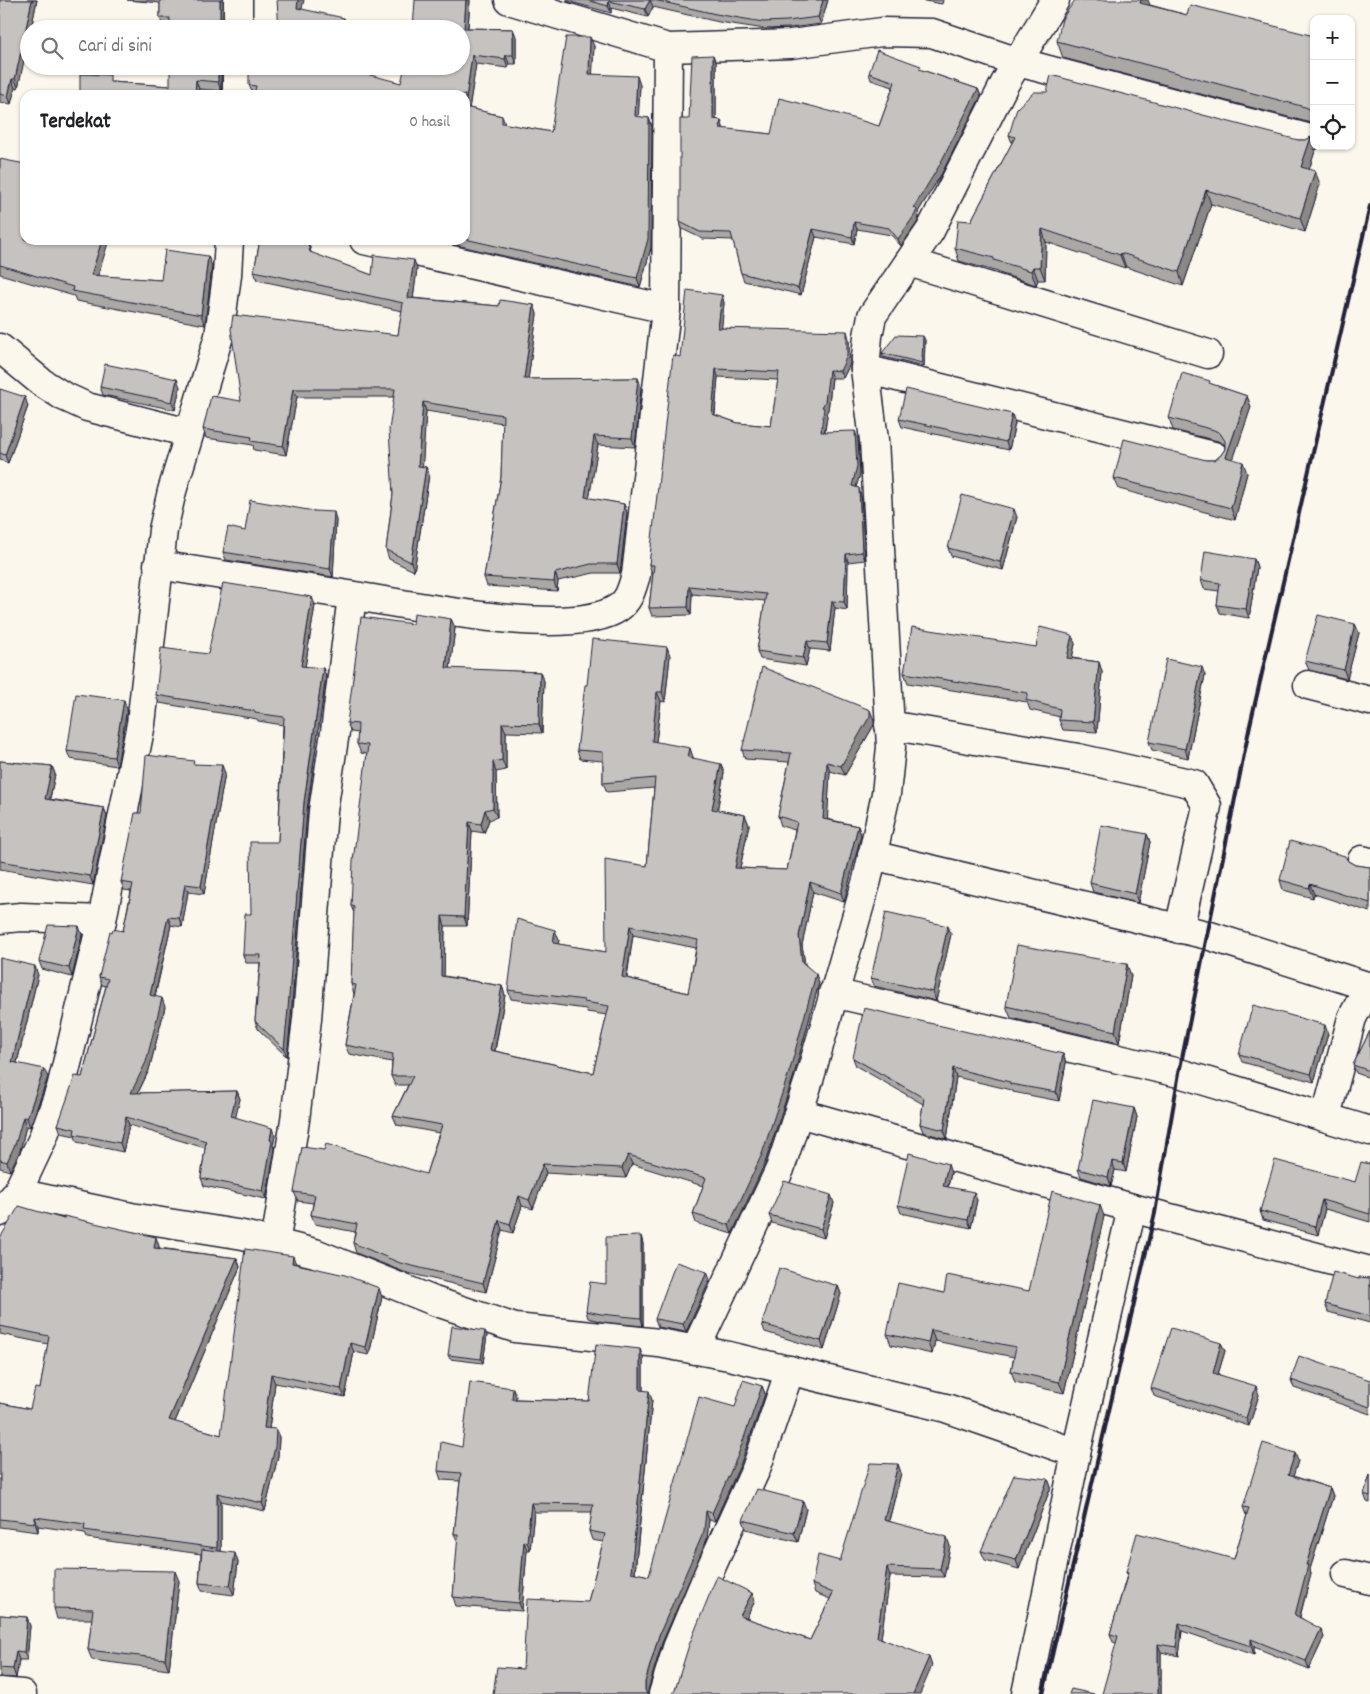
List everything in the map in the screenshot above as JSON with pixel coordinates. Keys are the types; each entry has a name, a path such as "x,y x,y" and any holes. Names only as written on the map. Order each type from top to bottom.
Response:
{"street":[{"path":"238,0 238,20"},
{"path":"509,0 668,48 791,44 882,32 932,33 1018,62 1307,138"},
{"path":"695,1350 780,1169 799,1113 867,880 886,794 890,747 889,725 874,440 865,369 872,316 930,231 1005,82 1055,0"},
{"path":"158,565 454,613 527,620 581,620 619,608 630,596 636,575 666,309 668,48"},
{"path":"237,75 237,90"},
{"path":"229,245 219,336 172,491 163,530 140,724 102,920 61,1088 42,1140 8,1202 131,1217 243,1235 315,1254 434,1301 515,1328 659,1343 790,1370 946,1408 1076,1452"},
{"path":"386,245 666,309"},
{"path":"909,262 1208,354"},
{"path":"0,348 41,382 63,396 87,407 189,433"},
{"path":"865,369 1214,456"},
{"path":"275,1244 295,1120 307,1019 323,811 352,596"},
{"path":"1308,685 1370,701"},
{"path":"889,725 1078,758 1194,784 1207,806 1179,929"},
{"path":"872,855 1207,935 1370,987"},
{"path":"0,919 20,917 102,920"},
{"path":"833,993 1179,1073 1370,1130"},
{"path":"1326,1116 1352,1018 1362,999 1370,993"},
{"path":"799,1113 1132,1208 1370,1271"},
{"path":"1026,1694 1076,1452 1132,1208"},
{"path":"662,1694 677,1648 756,1469 790,1370"},
{"path":"0,1692 22,1694"}],"building":[{"path":"0,0 32,0 28,20 20,20 20,56 15,79 12,79 8,96 0,94"},
{"path":"160,0 220,0 220,20 170,20 170,18 160,18"},
{"path":"277,0 298,0 297,8 344,18 343,20 278,20"},
{"path":"415,0 466,0 465,20 414,20"},
{"path":"587,0 650,0 645,9 609,1 608,6"},
{"path":"654,0 823,0 818,17 763,22"},
{"path":"1075,0 1141,0 1140,3 1187,15 1190,5 1310,35 1310,109 1057,41 1062,19"},
{"path":"470,28 513,29 513,55 506,55 505,59 472,55 470,70"},
{"path":"566,37 590,37 589,74 637,76 635,116 649,118 648,239 637,278 470,240 470,108 502,116 502,123 551,132"},
{"path":"877,50 921,66 919,69 978,89 939,166 914,207 917,210 914,216 898,239 889,228 854,222 852,237 813,229 798,288 741,273 731,233 700,232 680,222 680,119 689,119 692,56 713,55 713,119 721,120 720,128 771,134 779,98 879,126 895,82 869,73"},
{"path":"80,75 110,75 110,82 170,86 170,75 218,75 218,82 196,80 195,90 80,90"},
{"path":"249,75 370,75 401,83 403,75 469,75 467,90 255,90 256,86 249,85"},
{"path":"1051,75 1298,140 1306,140 1310,138 1301,167 1315,171 1300,218 1206,190 1179,272 1042,229 1040,267 1033,267 1031,271 994,260 994,258 955,248 958,220 971,221 1015,137 1009,135 1017,108 1034,92 1047,92"},
{"path":"0,159 20,163 20,245 100,245 91,275 161,280 165,250 208,256 201,315 72,291 73,287 0,265"},
{"path":"259,245 308,245 310,252 372,275 374,255 414,260 408,298 499,306 500,300 534,305 524,379 638,378 632,438 594,436 585,497 624,504 617,564 591,564 555,573 554,582 484,577 501,477 503,415 423,402 418,466 426,467 411,562 386,550 393,494 389,430 395,389 293,389 283,446 251,441 252,437 203,429 211,396 241,401 231,329 233,315 398,335 403,303 254,271"},
{"path":"687,290 722,295 718,328 847,331 847,356 840,371 829,370 825,402 822,407 824,408 821,432 855,431 857,466 852,486 859,488 862,552 846,554 844,602 832,601 827,643 807,641 803,658 757,651 766,594 689,586 688,607 649,608 654,565 649,565 673,355 680,357","holes":["716,369 779,372 771,426 738,423 712,414"]},
{"path":"896,335 923,336 922,363 882,353"},
{"path":"105,364 177,379 172,402 100,387"},
{"path":"1182,373 1210,381 1209,383 1247,396 1226,457 1243,462 1231,508 1114,478 1124,439 1206,460 1215,460 1225,449 1225,441 1220,433 1169,418"},
{"path":"0,389 25,397 5,455 0,453"},
{"path":"906,389 1012,414 1006,442 899,419"},
{"path":"962,495 1014,509 1000,562 948,548"},
{"path":"250,500 314,511 334,512 330,569 223,552 228,527 245,531"},
{"path":"1205,551 1254,559 1246,609 1217,605 1220,583 1201,580"},
{"path":"223,583 312,597 301,666 323,668 304,802 284,1049 255,1021 261,955 243,955 245,914 251,914 250,842 278,842 284,717 156,695 161,648 208,654"},
{"path":"414,613 451,619 446,668 540,672 539,724 502,723 502,760 493,762 493,808 485,810 481,824 469,822 464,917 442,916 441,976 502,986 490,1050 593,1073 609,1006 584,1002 584,1000 508,990 517,919 555,930 553,943 606,952 605,859 647,866 655,778 603,783 603,752 577,750 592,639 667,647 662,692 657,692 652,741 690,748 688,757 721,764 712,809 745,815 735,868 787,870 797,822 778,816 791,753 742,750 762,667 870,710 870,716 841,766 827,762 823,819 858,826 841,893 810,882 799,936 802,962 816,974 791,1066 762,1154 729,1225 693,1214 706,1178 628,1155 622,1168 543,1164 529,1200 519,1196 510,1224 499,1220 483,1283 400,1263 353,1243 357,1224 311,1215 315,1195 294,1192 302,1147 324,1150 326,1144 426,1174 442,1125 393,1116 413,1076 391,1076 393,1054 345,1045 356,985 351,984 354,906 351,906 353,861 368,745 357,744 358,724 347,723 361,617 413,624","holes":["630,926 698,940 688,993 622,977"]},
{"path":"1318,615 1355,624 1344,670 1305,661"},
{"path":"912,627 1036,647 1040,627 1072,635 1067,658 1099,662 1093,722 1059,720 1060,709 1026,700 1028,693 904,673"},
{"path":"1166,659 1202,667 1185,749 1149,742"},
{"path":"76,694 124,700 114,757 67,751"},
{"path":"146,755 194,761 193,764 222,765 201,886 185,884 179,918 168,917 150,995 162,998 146,1062 131,1093 237,1091 231,1116 272,1128 270,1140 272,1141 263,1191 201,1178 206,1141 126,1117 120,1143 74,1134 75,1129 58,1125 75,1076 82,1077 108,979 99,977 110,931 112,932 113,929 123,931 133,884 121,882 135,813 141,813"},
{"path":"0,761 52,766 45,799 104,808 90,876 0,861"},
{"path":"1101,825 1147,834 1135,894 1090,883"},
{"path":"1290,841 1345,856 1348,861 1355,865 1370,867 1370,903 1310,884 1309,888 1280,880"},
{"path":"886,912 948,926 933,992 871,978"},
{"path":"48,925 79,926 69,968 39,961"},
{"path":"1017,945 1127,964 1115,1031 1006,1006"},
{"path":"0,958 35,966 12,1062 44,1069 27,1118 23,1117 16,1142 7,1162 0,1160"},
{"path":"1253,1005 1325,1025 1311,1074 1239,1054"},
{"path":"864,1008 1063,1054 1056,1092 1010,1084 1010,1082 953,1068 944,1130 920,1124 924,1098 853,1058"},
{"path":"1370,1031 1370,1071 1353,1065"},
{"path":"1093,1100 1134,1108 1123,1163 1112,1161 1108,1177 1078,1169"},
{"path":"909,1153 948,1164 943,1186 974,1192 968,1220 898,1205"},
{"path":"1275,1160 1355,1182 1361,1162 1370,1164 1370,1214 1322,1200 1315,1226 1260,1211"},
{"path":"784,1181 831,1195 821,1229 769,1215"},
{"path":"1052,1191 1100,1205 1059,1382 1011,1371 1016,1347 931,1330 928,1343 887,1334 898,1283 944,1293 947,1275 1029,1291"},
{"path":"19,1206 64,1219 64,1216 156,1237 154,1248 237,1258 169,1420 221,1435 245,1249 293,1256 292,1263 345,1275 379,1288 365,1347 350,1343 341,1389 271,1374 264,1428 276,1429 275,1447 262,1503 217,1493 217,1548 84,1530 85,1524 35,1517 35,1523 0,1519 0,1403 30,1409 35,1388 40,1389 49,1336 0,1326 0,1238"},
{"path":"641,1236 641,1318 586,1311 590,1282 606,1284 606,1237"},
{"path":"676,1262 707,1272 683,1324 655,1319"},
{"path":"779,1268 838,1286 821,1341 762,1324"},
{"path":"1333,1272 1359,1279 1359,1277 1370,1278 1370,1316 1325,1304"},
{"path":"452,1326 485,1331 481,1359 448,1355"},
{"path":"1171,1328 1221,1343 1213,1373 1256,1386 1246,1418 1151,1388"},
{"path":"596,1344 640,1349 640,1390 649,1391 631,1572 649,1576 699,1397 735,1407 743,1380 762,1386 738,1455 712,1513 706,1511 704,1531 659,1635 645,1682 647,1694 493,1694 497,1667 523,1669 527,1599 588,1602 605,1534 589,1531 593,1504 531,1503 527,1542 524,1541 519,1603 453,1597 458,1534 454,1534 461,1473 438,1471 441,1442 462,1447 470,1382 513,1388 512,1399 589,1401"},
{"path":"1299,1356 1370,1380 1370,1407 1291,1380"},
{"path":"1263,1443 1295,1453 1288,1475 1330,1488 1306,1565 1308,1565 1295,1615 1321,1629 1306,1661 1251,1639 1251,1646 1179,1623 1176,1647 1158,1644 1158,1694 1102,1694 1118,1636 1110,1634 1128,1573 1126,1572 1137,1533 1234,1559 1249,1508 1243,1507"},
{"path":"870,1463 898,1464 884,1520 947,1537 940,1569 887,1567 877,1637 929,1657 913,1694 673,1694 689,1645 717,1576 752,1593 740,1616 810,1640 833,1593 812,1584 818,1555 840,1561"},
{"path":"1014,1475 1048,1479 1016,1560 981,1551"},
{"path":"1370,1475 1370,1496 1364,1494"},
{"path":"757,1489 803,1501 794,1533 743,1520"},
{"path":"202,1549 235,1553 230,1586 199,1583"},
{"path":"54,1569 175,1571 165,1659 88,1650 93,1609 54,1608"},
{"path":"0,1615 27,1617 24,1652 16,1651 13,1669 0,1668"},
{"path":"1071,1689 1094,1694 1069,1694"}],"railway":[{"path":"1043,1694 1155,1213 1179,1073 1250,725 1370,206"}]}
